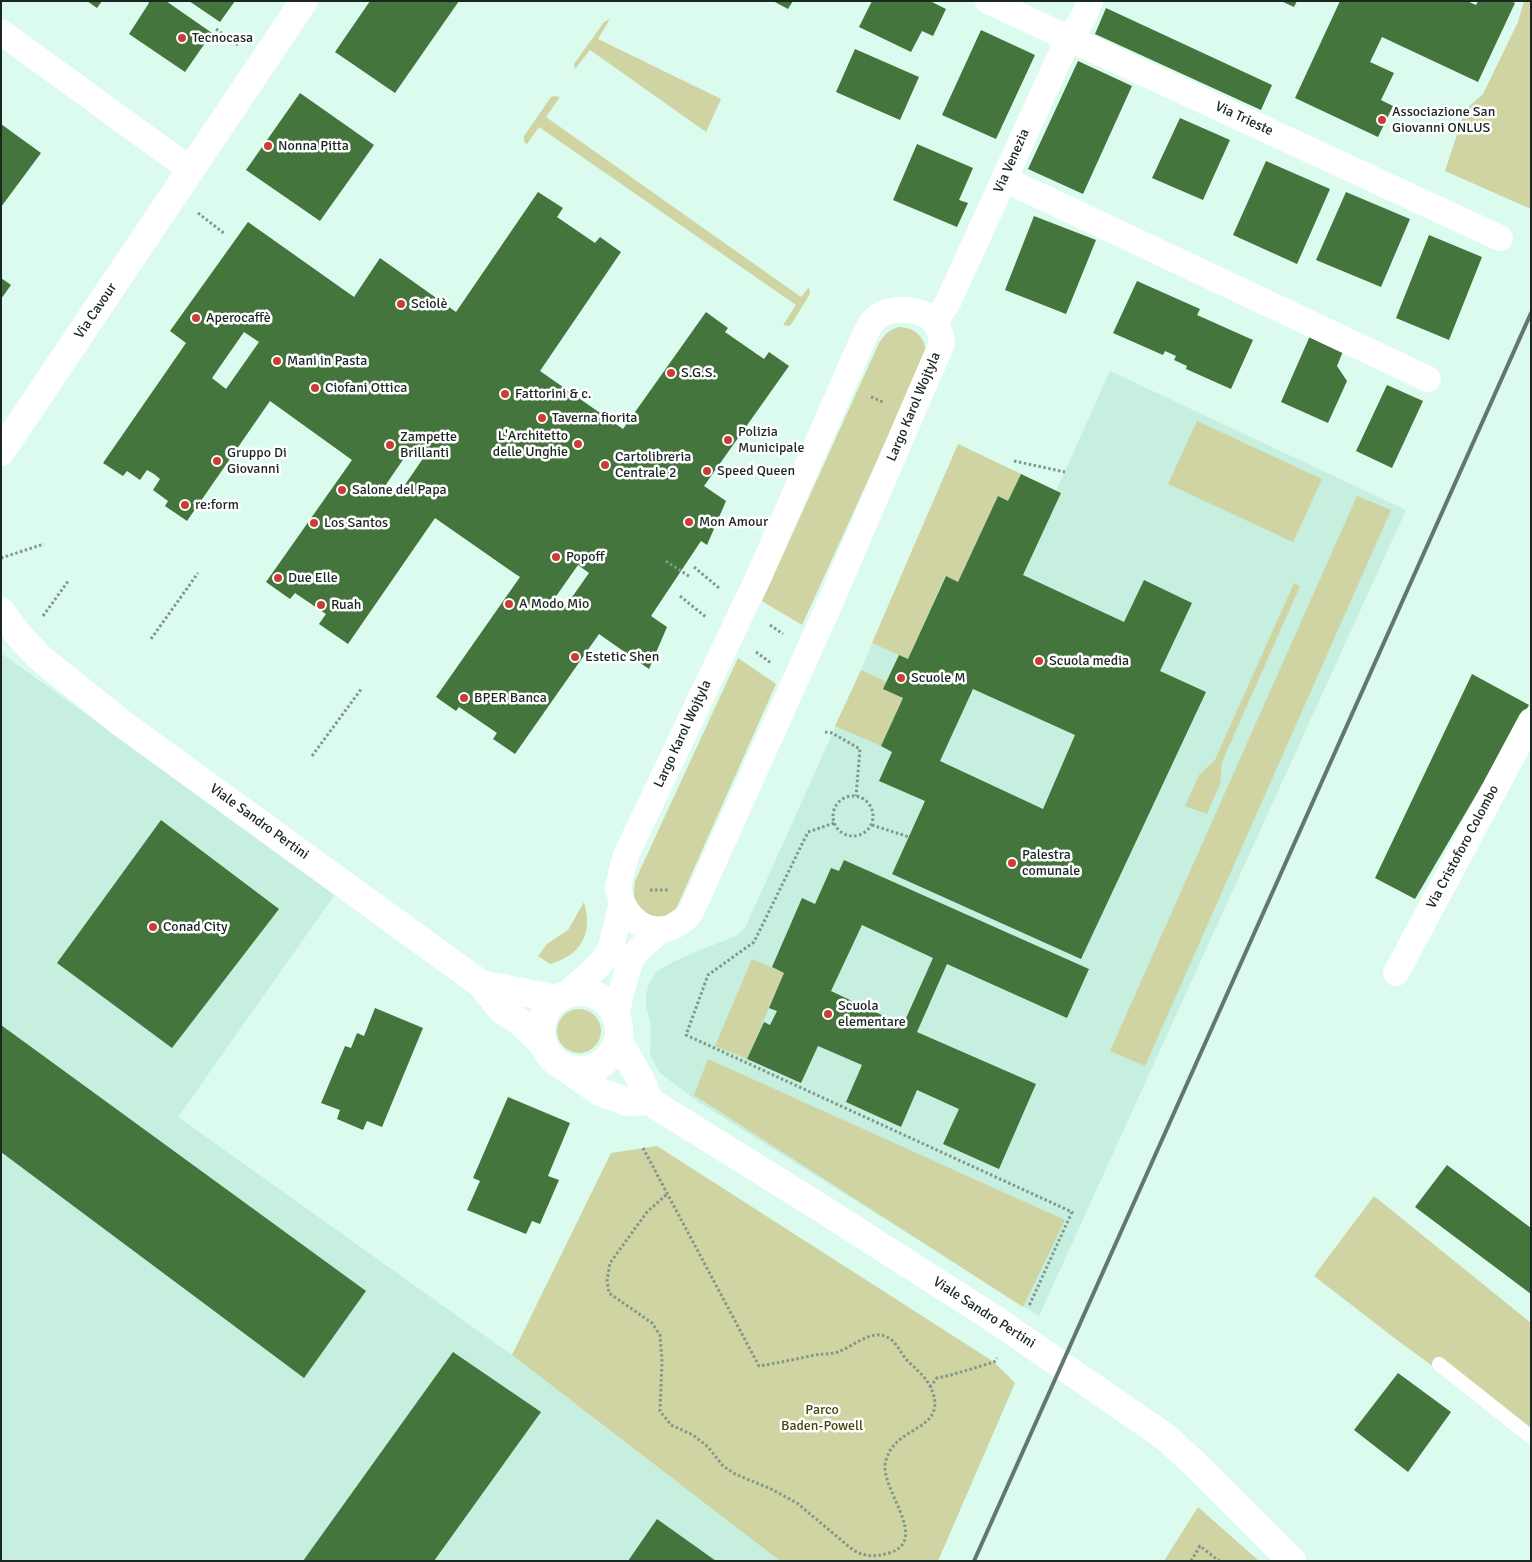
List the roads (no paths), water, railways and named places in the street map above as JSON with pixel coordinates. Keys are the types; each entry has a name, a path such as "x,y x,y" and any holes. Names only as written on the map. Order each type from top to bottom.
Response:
{"street":[{"name":"Via Cavour","path":"1,452 304,1"},
{"name":"Via Trieste","path":"988,1 1500,238"},
{"name":"Via Venezia","path":"935,322 948,302 1063,50 1084,16 1090,1"},
{"path":"1,32 191,170"},
{"path":"1004,179 1428,378"},
{"name":"Largo Karol Wojtyla","path":"561,997 594,970 605,958 632,896 618,888 627,853 758,578 867,330 875,318 884,312 910,310 920,312 935,322 940,332 942,343 827,610 691,912 674,927 662,930 642,946 634,957 626,975 617,1028"},
{"name":"Viale Sandro Pertini","path":"1,611 38,657 124,725 481,984 501,1009 520,1022 542,1043"},
{"name":"Viale Sandro Pertini","path":"1,646 38,657"},
{"name":"Via Cristoforo Colombo","path":"1396,973 1531,721"},
{"path":"632,896 630,916 645,927 662,930"},
{"name":"Viale Sandro Pertini","path":"481,984 561,997"},
{"path":"576,992 588,993 610,1005 617,1028 649,1101 627,1102 600,1092 556,1063 542,1043 540,1031 542,1019 548,1008 561,997 576,992"},
{"path":"567,1069 589,1070 599,1066 608,1059 614,1050 617,1028"},
{"name":"Viale Sandro Pertini","path":"649,1101 813,1202 996,1320 1168,1439 1292,1561"}],"lane":[{"path":"1439,1364 1531,1437"}],"railway":[{"path":"974,1561 1531,313"}],"place":[{"name":"Tecnocasa","path":"182,38"},
{"name":"Associazione San Giovanni ONLUS","path":"1382,120"},
{"name":"Nonna Pitta","path":"268,146"},
{"name":"Sciolè","path":"401,304"},
{"name":"Aperocaffè","path":"196,318"},
{"name":"Mani in Pasta","path":"277,361"},
{"name":"S.G.S.","path":"671,373"},
{"name":"Ciofani Ottica","path":"315,388"},
{"name":"Fattorini & c.","path":"505,394"},
{"name":"Taverna fiorita","path":"542,418"},
{"name":"Polizia Municipale","path":"728,440"},
{"name":"L'Architetto delle Unghie","path":"578,444"},
{"name":"Zampette Brillanti","path":"390,445"},
{"name":"Gruppo Di Giovanni","path":"217,461"},
{"name":"Cartolibreria Centrale 2","path":"605,465"},
{"name":"Speed Queen","path":"707,471"},
{"name":"Salone del Papa","path":"342,490"},
{"name":"re:form","path":"185,505"},
{"name":"Mon Amour","path":"689,522"},
{"name":"Los Santos","path":"314,523"},
{"name":"Popoff","path":"556,557"},
{"name":"Due Elle","path":"278,578"},
{"name":"A Modo Mio","path":"509,604"},
{"name":"Ruah","path":"321,605"},
{"name":"Estetic Shen","path":"575,657"},
{"name":"Scuola media","path":"1039,661"},
{"name":"Scuole M","path":"901,678"},
{"name":"BPER Banca","path":"464,698"},
{"name":"Palestra comunale","path":"1012,863"},
{"name":"Conad City","path":"153,927"},
{"name":"Scuola elementare","path":"828,1014"}],"park label":[{"name":"Parco Baden-Powell","path":"822,1418"}]}
